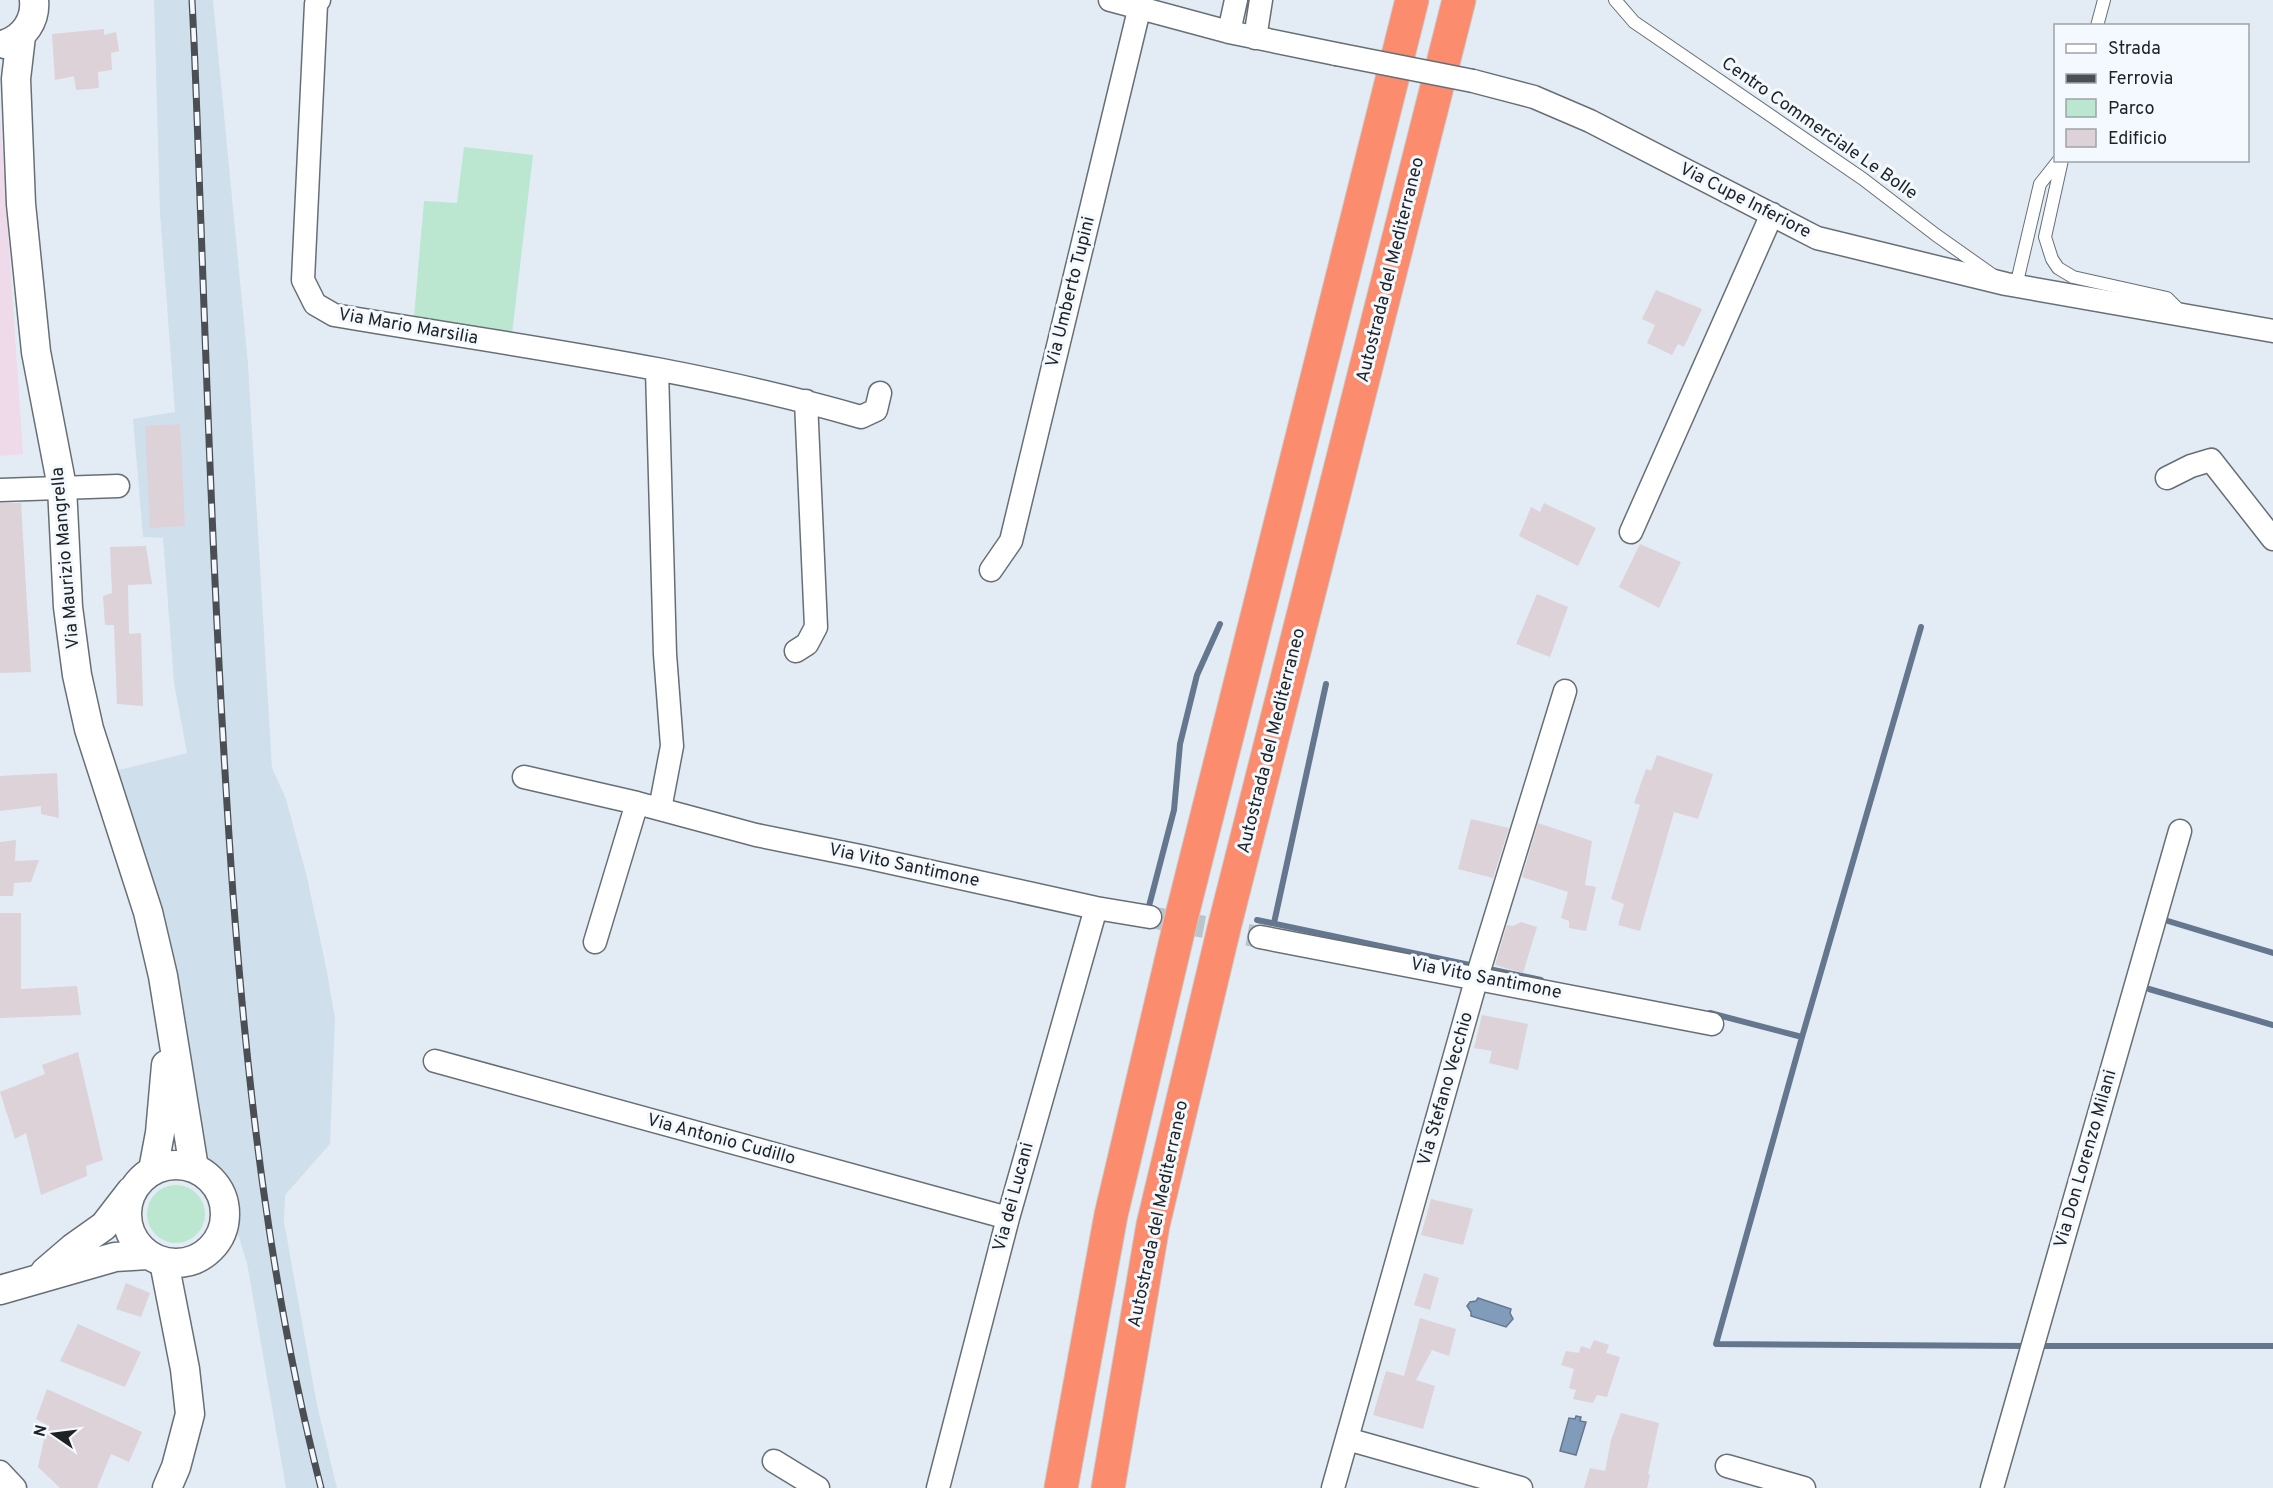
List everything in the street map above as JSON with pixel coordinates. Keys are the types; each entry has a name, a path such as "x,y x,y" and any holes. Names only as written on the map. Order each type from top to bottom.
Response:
{"highway":[{"path":"1061,1488 1065,1455 1111,1215 1182,915 1412,0"},
{"name":"Autostrada del Mediterraneo","path":"1110,1481 1153,1225 1225,924 1459,0"},
{"path":"1053,1488 1065,1455"}],"street":[{"name":"Via Mario Marsilia","path":"319,0 316,4 303,280 315,304 333,315 657,370 806,401 861,417 876,410 880,393"},
{"name":"Via Cupe Inferiore","path":"1110,0 1139,10 1229,33 1473,81 1534,97 1590,121 1816,238 2011,285 2273,331"},
{"path":"1229,33 1236,0"},
{"path":"1255,38 1261,0"},
{"name":"Via Umberto Tupini","path":"991,570 1011,541 1139,10"},
{"name":"Via Maurizio Mangrella","path":"26,20 8,71 28,159 21,204 36,352 62,487 68,607 77,675 89,729 148,912 163,976 194,1168"},
{"path":"1631,532 1772,214"},
{"path":"657,370 665,654 672,746 660,809"},
{"path":"796,651 807,644 816,627 806,401"},
{"path":"2167,478 2211,459 2273,539"},
{"path":"0,490 118,486"},
{"name":"Via Stefano Vecchio","path":"1332,1488 1478,977 1565,691"},
{"name":"Via Vito Santimone","path":"524,777 637,802 756,835 1096,908 1150,917"},
{"path":"595,942 637,802"},
{"name":"Via Don Lorenzo Milani","path":"1992,1488 2180,831"},
{"name":"Via dei Lucani","path":"938,1488 1008,1218 1096,908"},
{"name":"Via Vito Santimone","path":"1260,937 1712,1023"},
{"name":"Via Maurizio Mangrella","path":"145,1177 160,1132 170,1027"},
{"name":"Via Antonio Cudillo","path":"435,1061 1008,1218"},
{"path":"0,1290 115,1257 167,1259 204,1255 215,1244 222,1231 225,1216 224,1201 217,1187 207,1175 180,1164 166,1165 145,1177 104,1226 73,1248 38,1279"},
{"path":"145,1177 129,1199 126,1214 129,1230 136,1244 167,1259"},
{"path":"167,1259 190,1414 176,1467 167,1488"},
{"path":"1347,1439 1521,1488"},
{"path":"774,1461 818,1488"},
{"path":"1727,1466 1804,1488"},
{"path":"0,1472 15,1488"}],"lane":[{"name":"Centro Commerciale Le Bolle","path":"1615,0 1634,22 1863,179 1936,235 2011,285"},
{"path":"2098,24 2104,0"},
{"path":"2011,285 2040,184 2058,162"},
{"path":"2060,162 2045,237 2046,247 2058,268 2073,277 2167,298 2186,316"}],"shaded area":[{"path":"154,0 213,0 248,364 272,768 286,799 307,877 335,1019 330,1144 285,1195 284,1222 317,1405 337,1488 286,1488 247,1263 238,1234 231,1192 203,1149 181,989 157,903 115,771 187,753 174,683 163,538 143,537 133,419 175,412 160,213"},
{"path":"0,114 23,454 0,456"}],"green space":[{"path":"464,147 533,155 512,334 414,317 424,201 457,203"},
{"path":"170,1185 182,1185 197,1193 205,1208 205,1220 197,1235 182,1243 170,1243 155,1235 147,1220 147,1208 155,1193"}],"water":[{"path":"1478,1298 1511,1309 1513,1319 1506,1327 1471,1316 1467,1306"},
{"path":"1576,1416 1581,1417 1580,1421 1586,1422 1576,1455 1560,1451 1569,1418 1575,1419"}],"building":[{"path":"104,29 104,35 116,32 119,51 111,53 112,70 98,72 99,88 76,90 74,76 55,80 52,34"},
{"path":"1656,290 1702,309 1684,347 1678,344 1672,355 1647,343 1655,325 1642,319"},
{"path":"180,424 185,526 150,528 145,426"},
{"path":"0,503 21,503 31,672 0,673"},
{"path":"1544,503 1596,528 1578,566 1519,536 1531,507 1540,512"},
{"path":"1640,544 1681,562 1659,608 1619,587"},
{"path":"146,546 152,584 128,585 129,634 141,633 143,706 117,704 114,625 105,625 103,596 112,593 110,547"},
{"path":"1537,594 1568,607 1550,657 1516,644"},
{"path":"1657,755 1713,774 1698,819 1674,812 1640,931 1618,925 1624,904 1611,899 1640,805 1634,803 1646,769 1651,771"},
{"path":"57,773 59,818 41,814 41,806 0,811 0,776"},
{"path":"1471,819 1509,828 1493,878 1458,869"},
{"path":"1538,823 1592,841 1585,885 1596,887 1586,931 1569,928 1569,921 1561,918 1568,892 1522,877"},
{"path":"16,840 15,861 39,860 31,882 14,883 13,896 0,896 0,842"},
{"path":"0,913 21,913 21,989 77,986 81,1015 0,1018"},
{"path":"1521,922 1537,927 1523,973 1495,965 1507,925 1513,926"},
{"path":"1482,1015 1528,1024 1518,1070 1489,1063 1492,1051 1474,1048"},
{"path":"78,1052 103,1160 86,1166 87,1176 41,1195 26,1133 15,1139 0,1092 45,1074 42,1065"},
{"path":"1431,1199 1473,1209 1463,1245 1421,1235"},
{"path":"1424,1273 1439,1278 1430,1310 1414,1305"},
{"path":"126,1283 150,1293 141,1317 116,1309"},
{"path":"1420,1318 1456,1329 1449,1356 1432,1350 1416,1380 1435,1386 1423,1429 1373,1415 1386,1371 1404,1376"},
{"path":"78,1324 141,1352 125,1387 60,1361"},
{"path":"1594,1340 1609,1345 1606,1353 1620,1357 1607,1397 1597,1395 1593,1403 1573,1399 1576,1390 1569,1388 1574,1369 1561,1365 1566,1351 1579,1353 1581,1346 1590,1349"},
{"path":"47,1389 142,1432 129,1462 111,1454 97,1488 60,1488 38,1467 47,1425 36,1419"},
{"path":"1621,1413 1659,1423 1647,1488 1584,1488 1590,1468 1605,1471 1611,1440"}],"waterway":[{"path":"1149,906 1174,810 1180,744 1197,675 1220,624"},
{"path":"1921,627 1716,1344 2026,1346"},
{"path":"1274,923 1326,684"},
{"path":"1257,920 1541,980"},
{"path":"2168,921 2273,953"},
{"path":"2149,989 2273,1025"},
{"path":"1710,1013 1802,1037"},
{"path":"2037,1346 2273,1346"}],"tunnel":[{"path":"1150,917 1260,937"}],"railway":[{"path":"192,0 218,643 239,969 254,1118 275,1267 303,1415 321,1488"}]}
